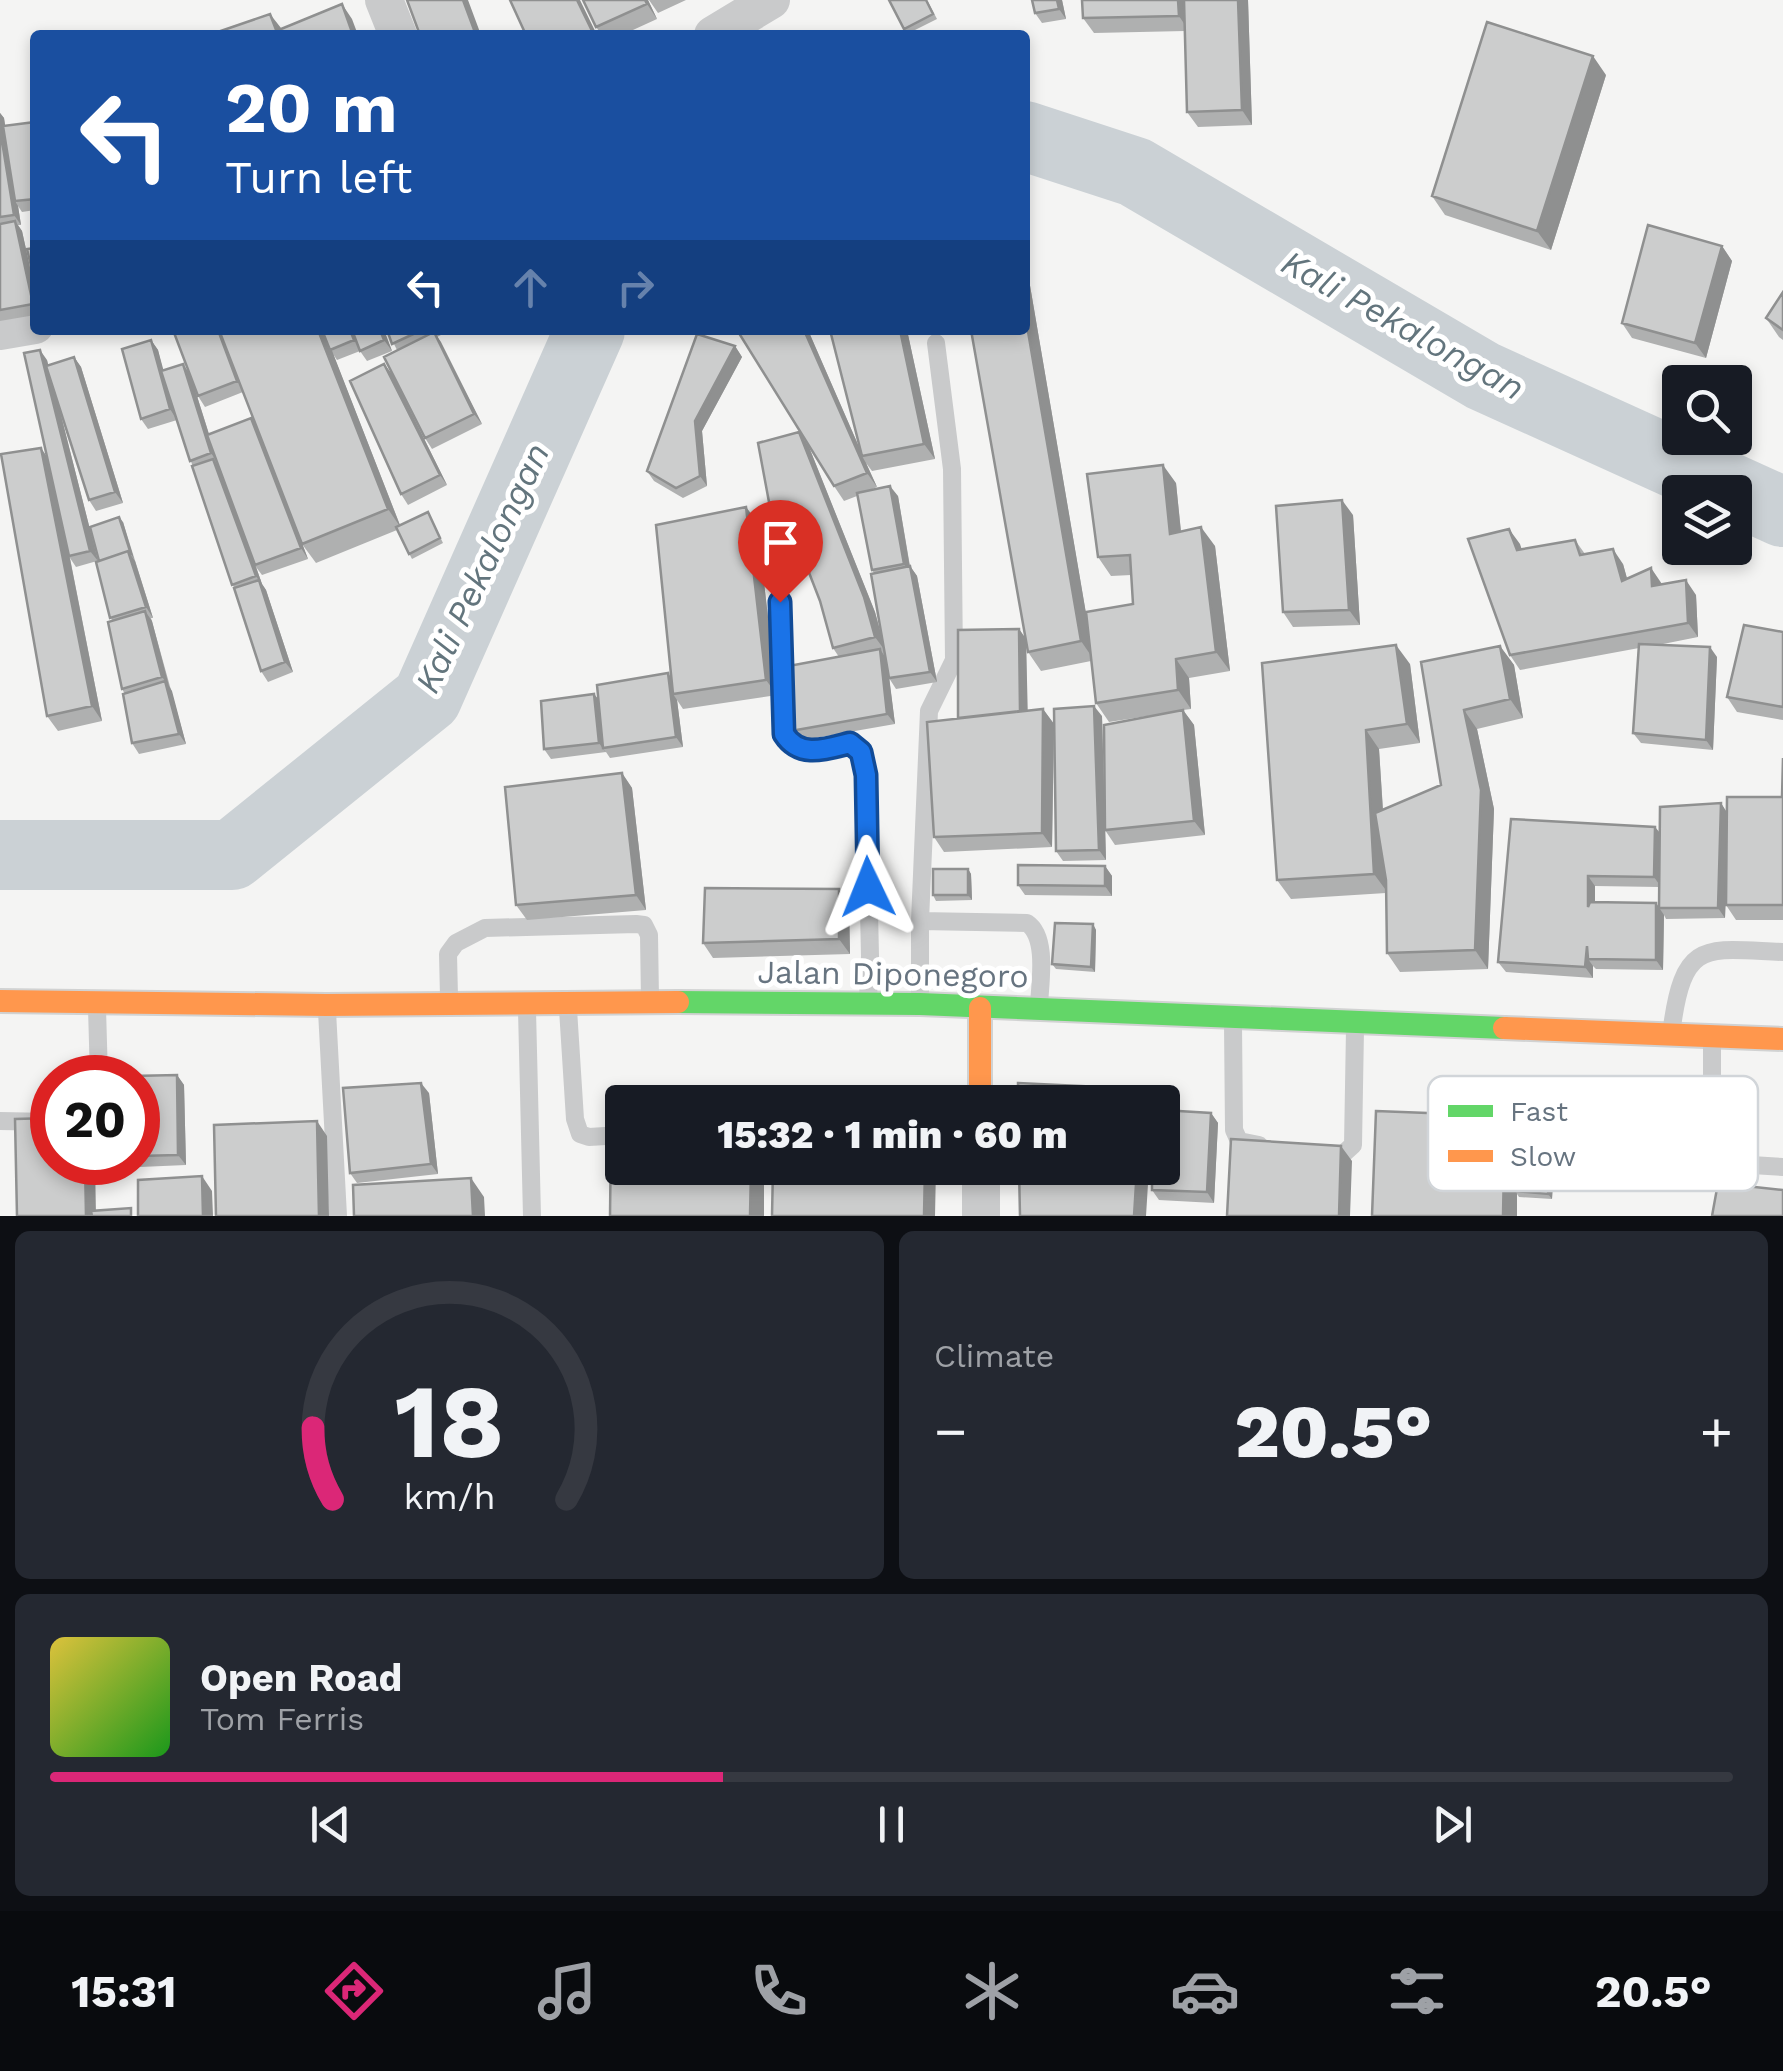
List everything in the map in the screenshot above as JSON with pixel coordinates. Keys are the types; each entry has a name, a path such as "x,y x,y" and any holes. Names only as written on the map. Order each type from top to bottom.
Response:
{"main road":[{"name":"Jalan Diponegoro","path":"0,1001 920,1004 1783,1040"},
{"path":"980,1008 980,1085"}],"street":[{"path":"384,0 396,30"},
{"path":"721,30 766,1"},
{"path":"0,331 30,325"},
{"path":"980,1185 981,1216"}],"lane":[{"path":"920,1004 929,711 954,660 952,469 936,343"},
{"path":"780,602 784,734 790,743 813,752 850,743 861,752 866,775 868,1004"},
{"path":"920,921 1027,923 1034,928 1039,939 1040,1010"},
{"path":"450,1003 448,954 470,934 485,928 636,924 644,925 649,935 650,1002"},
{"path":"1671,1033 1688,964 1698,955 1712,950 1783,952"},
{"path":"96,1002 98,1055"},
{"path":"568,1003 575,1119 580,1134 605,1136"},
{"path":"527,1004 532,1216"},
{"path":"326,1005 338,1216"},
{"path":"1233,1015 1234,1130 1239,1140 1246,1144 1342,1154 1353,1145 1356,1023"},
{"path":"1712,1036 1712,1076"},
{"path":"0,1121 30,1122"},
{"path":"1758,1166 1783,1168"}],"building":[{"path":"407,0 463,0 474,30 418,30"},
{"path":"510,0 577,0 592,30 524,30"},
{"path":"583,0 645,0 647,4 596,27"},
{"path":"889,0 926,0 933,14 904,29"},
{"path":"1032,0 1057,0 1059,9 1035,13"},
{"path":"1082,0 1178,0 1179,16 1083,18"},
{"path":"1184,0 1238,0 1242,110 1187,112"},
{"path":"342,4 351,30 281,30"},
{"path":"270,14 276,30 224,30"},
{"path":"1487,22 1593,56 1537,231 1432,196"},
{"path":"30,123 30,200 15,201 3,126"},
{"path":"0,129 14,215 0,217"},
{"path":"15,221 30,305 0,310 0,224"},
{"path":"1648,225 1722,246 1695,343 1622,323"},
{"path":"1783,292 1783,330 1766,318"},
{"path":"175,335 220,335 237,381 198,396"},
{"path":"221,335 320,335 388,509 302,544"},
{"path":"324,335 352,335 354,340 330,350"},
{"path":"354,335 382,335 384,340 360,351"},
{"path":"389,335 411,335 392,344"},
{"path":"435,335 474,414 425,438 384,357"},
{"path":"697,335 735,346 695,421 700,476 676,488 647,471"},
{"path":"740,335 806,335 867,473 834,486"},
{"path":"831,335 901,335 924,444 862,456"},
{"path":"972,335 1029,335 1081,641 1028,652"},
{"path":"151,340 170,409 141,419 122,349"},
{"path":"40,350 90,551 69,556 24,353"},
{"path":"74,357 115,492 89,500 46,366"},
{"path":"183,364 211,453 190,461 161,371"},
{"path":"384,364 440,475 401,494 350,381"},
{"path":"251,418 301,548 255,565 207,435"},
{"path":"799,432 864,597 875,637 833,648 820,601 784,508 769,502 758,443"},
{"path":"41,448 92,706 47,716 1,454"},
{"path":"213,459 256,576 232,585 192,466"},
{"path":"1163,465 1170,534 1201,527 1216,652 1176,659 1178,690 1096,703 1086,612 1133,604 1130,555 1098,557 1087,474"},
{"path":"890,486 904,564 872,570 857,493"},
{"path":"1342,500 1349,610 1283,612 1276,506"},
{"path":"746,507 766,680 673,694 656,525"},
{"path":"428,512 440,538 409,554 396,527"},
{"path":"119,517 131,554 128,551 99,561 90,527"},
{"path":"1509,529 1517,550 1575,540 1580,555 1613,549 1622,581 1651,568 1652,586 1686,580 1688,623 1510,655 1468,539"},
{"path":"128,551 146,607 110,618 96,562"},
{"path":"910,566 930,672 889,678 871,574"},
{"path":"259,580 285,662 261,671 234,588"},
{"path":"145,611 162,677 122,689 108,622"},
{"path":"1744,625 1783,632 1783,707 1727,697"},
{"path":"1019,629 1020,711 958,718 958,630"},
{"path":"1639,644 1710,647 1706,740 1633,733"},
{"path":"1396,645 1407,724 1366,730 1374,874 1277,880 1262,663"},
{"path":"1500,646 1510,699 1464,710 1481,790 1475,950 1387,953 1386,880 1375,813 1441,785 1421,662"},
{"path":"880,649 887,714 785,732 778,668"},
{"path":"668,673 676,737 603,748 597,685"},
{"path":"165,681 179,734 132,743 123,694"},
{"path":"594,694 599,743 544,749 541,701"},
{"path":"1094,706 1099,850 1056,851 1054,709"},
{"path":"1043,709 1042,833 934,837 927,722"},
{"path":"1183,710 1194,821 1105,830 1104,725"},
{"path":"1783,758 1783,905 1726,905 1727,797 1782,797"},
{"path":"622,773 636,895 516,905 505,787"},
{"path":"1721,803 1718,908 1659,908 1660,807"},
{"path":"1511,819 1655,827 1654,877 1588,876 1588,907 1590,902 1656,903 1656,960 1588,959 1587,946 1585,967 1498,962"},
{"path":"1018,865 1105,866 1105,886 1018,885"},
{"path":"933,869 968,869 968,895 933,895"},
{"path":"705,888 839,889 839,939 703,943"},
{"path":"1055,923 1093,924 1091,967 1052,964"},
{"path":"160,1075 177,1075 178,1155 160,1155"},
{"path":"421,1083 431,1164 350,1173 343,1088"},
{"path":"1180,1111 1211,1113 1207,1192 1152,1190 1152,1185 1180,1185"},
{"path":"1376,1111 1428,1113 1428,1191 1504,1191 1503,1216 1372,1216"},
{"path":"15,1119 30,1119 30,1185 85,1185 86,1216 17,1216"},
{"path":"317,1121 319,1216 216,1216 214,1125"},
{"path":"1231,1139 1341,1146 1339,1216 1227,1216"},
{"path":"202,1176 203,1216 138,1216 138,1185 160,1185 160,1179"},
{"path":"471,1178 473,1216 354,1216 353,1185"},
{"path":"610,1185 751,1185 750,1216 610,1216"},
{"path":"773,1185 925,1185 924,1216 772,1216"},
{"path":"1019,1185 1136,1185 1134,1216 1020,1216"},
{"path":"1758,1187 1783,1190 1783,1216 1712,1216 1717,1191 1758,1191"},
{"path":"131,1208 131,1216 92,1216 91,1211"}],"waterway":[{"name":"Kali Pekalongan","path":"1030,138 1135,172 1483,376 1783,512"},
{"name":"Kali Pekalongan","path":"0,855 232,855 427,698 588,335"}],"traffic: fast":[{"path":"678,1002 920,1004 1504,1028"}],"traffic: slow":[{"path":"0,1001 326,1005 678,1002"},
{"path":"980,1008 980,1085"},
{"path":"1504,1028 1783,1039"}],"route":[{"path":"780,602 784,734 790,743 813,752 850,743 861,752 866,775 868,887"}]}
